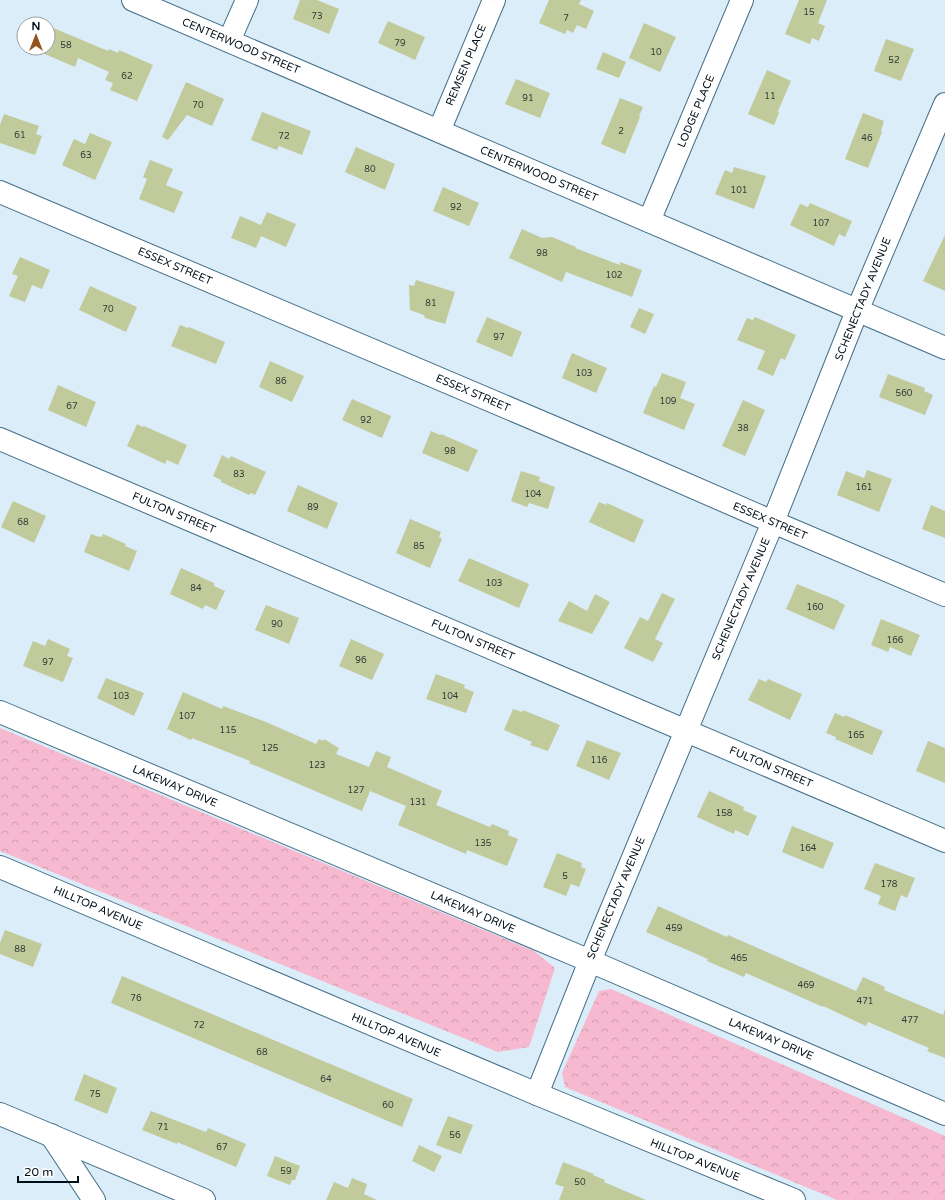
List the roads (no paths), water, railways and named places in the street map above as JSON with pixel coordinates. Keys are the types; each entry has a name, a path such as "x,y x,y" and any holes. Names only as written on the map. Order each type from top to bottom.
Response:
{"street":[{"name":"CENTERWOOD STREET","path":"133,0 945,348"},
{"path":"229,41 247,0"},
{"name":"REMSEN PLACE","path":"439,131 494,0"},
{"name":"LODGE PLACE","path":"649,221 742,0"},
{"name":"SCHENECTADY AVENUE","path":"536,1094 773,522 858,311 945,104"},
{"name":"ESSEX STREET","path":"0,192 945,595"},
{"name":"FULTON STREET","path":"0,439 945,841"},
{"name":"LAKEWAY DRIVE","path":"0,712 590,961 945,1114"},
{"name":"HILLTOP AVENUE","path":"0,867 536,1094 794,1200"},
{"path":"0,1114 204,1200"},
{"path":"51,1135 94,1200"}]}
